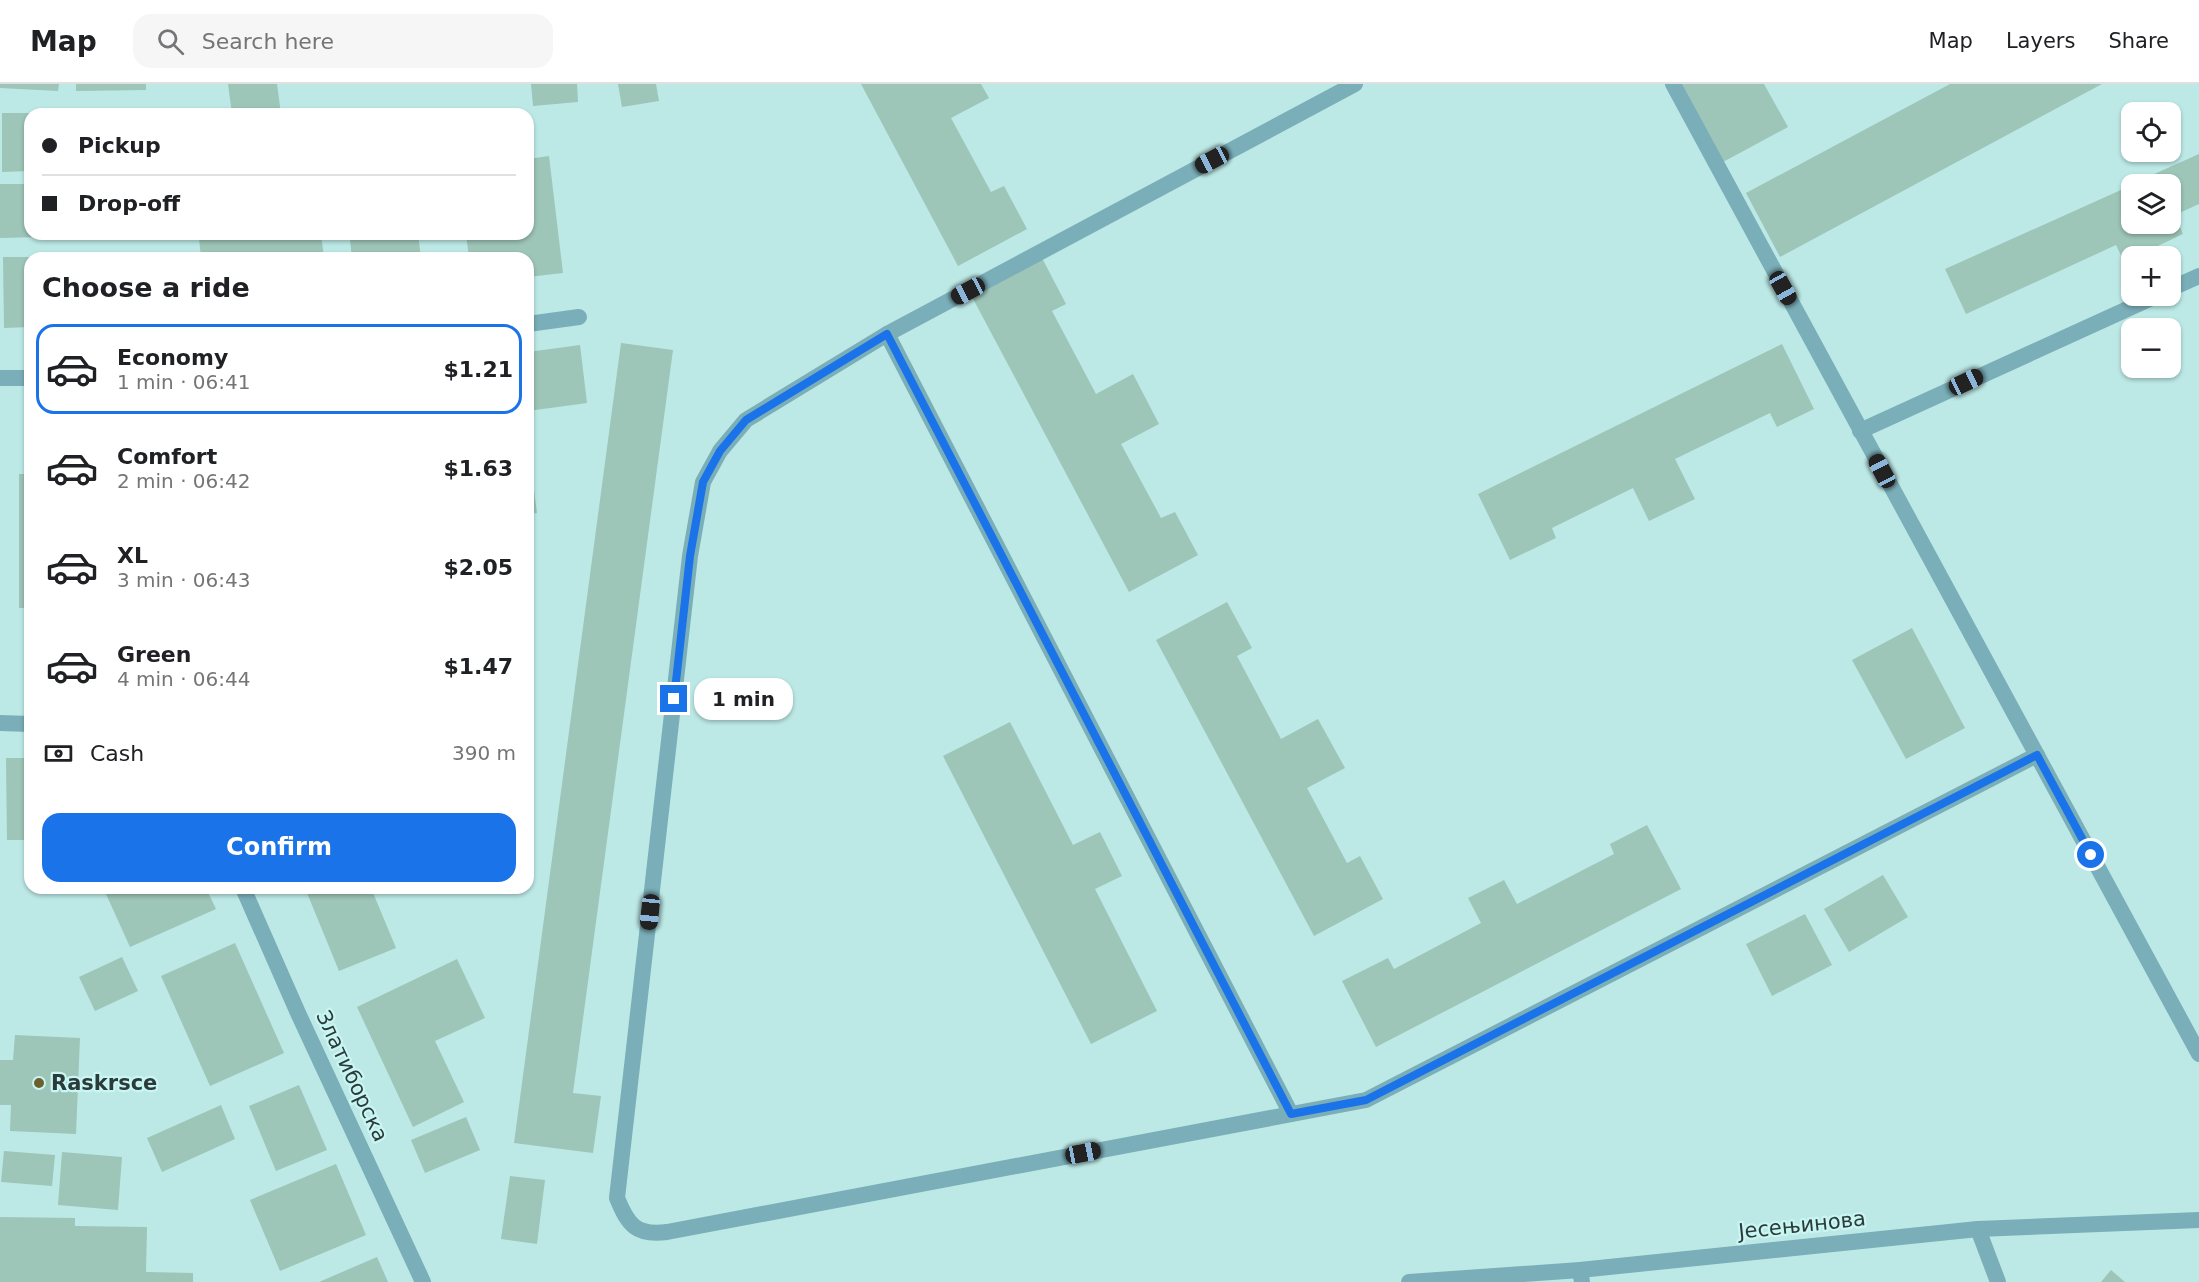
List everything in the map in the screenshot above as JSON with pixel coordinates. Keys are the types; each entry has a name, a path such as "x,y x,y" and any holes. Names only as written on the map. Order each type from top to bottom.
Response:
{"street":[{"path":"1355,84 887,334 746,420 720,451 703,482 690,556 617,1198 623,1213 634,1228 651,1234 667,1232 1366,1100 2037,755"},
{"path":"1673,84 2199,1054"},
{"path":"2181,284 2199,276"},
{"path":"1860,431 2134,306"},
{"path":"534,323 579,317"},
{"path":"887,334 1291,1114"},
{"path":"0,378 24,378"},
{"path":"0,723 24,724"},
{"name":"Златиборска","path":"246,894 423,1282"},
{"name":"Јесењинова","path":"1409,1282 1581,1276 1978,1229 2199,1220"},
{"path":"1978,1229 1998,1282"}],"building":[{"path":"0,84 59,84 58,91 0,88"},
{"path":"76,84 146,84 146,90 76,91"},
{"path":"228,84 277,84 280,108 231,108"},
{"path":"531,84 577,84 578,102 533,106"},
{"path":"618,84 656,84 659,101 622,107"},
{"path":"861,84 981,84 989,98 951,118 991,192 1004,186 1027,229 958,266"},
{"path":"1682,84 1764,84 1788,127 1723,162"},
{"path":"1950,84 2102,84 1780,257 1746,193"},
{"path":"2,113 24,113 24,171 2,172"},
{"path":"2199,154 2199,204 2181,212 2181,174 2154,174"},
{"path":"549,156 563,273 534,276 534,252 468,252 467,240 534,240 534,158"},
{"path":"0,184 24,184 24,237 0,238"},
{"path":"2121,190 2121,234 2181,234 2181,229 2183,234 2158,246 2121,246 2121,256 2116,245 1966,314 1945,269"},
{"path":"199,240 322,240 323,252 200,252"},
{"path":"350,240 419,240 420,252 351,252"},
{"path":"3,257 24,257 24,327 4,328"},
{"path":"1042,258 1066,304 1052,311 1096,394 1133,374 1159,424 1121,444 1161,518 1175,512 1198,555 1129,592 971,295"},
{"path":"621,343 673,350 573,1093 601,1096 593,1153 514,1143"},
{"path":"1782,344 1814,409 1777,427 1770,413 1675,459 1695,499 1649,521 1633,488 1552,528 1556,538 1510,560 1478,494"},
{"path":"580,345 587,403 534,410 534,351"},
{"path":"19,474 24,474 24,608 19,608"},
{"path":"534,490 537,513 534,513"},
{"path":"1227,602 1252,648 1237,656 1281,739 1318,719 1345,768 1307,788 1347,863 1360,856 1383,899 1314,936 1156,640"},
{"path":"1912,628 1965,728 1906,759 1852,660"},
{"path":"1010,722 1073,845 1100,832 1122,876 1095,889 1157,1011 1091,1044 943,756"},
{"path":"6,758 24,758 24,840 7,840"},
{"path":"1647,825 1681,889 1376,1047 1342,981 1388,958 1394,969 1481,923 1468,898 1504,880 1517,904 1614,854 1610,844"},
{"path":"1883,875 1908,917 1849,952 1824,909"},
{"path":"106,894 209,894 216,909 130,947"},
{"path":"307,894 374,894 396,948 339,971"},
{"path":"1805,914 1832,965 1772,996 1746,944"},
{"path":"235,943 284,1053 210,1086 161,976"},
{"path":"122,957 138,991 95,1011 79,977"},
{"path":"457,959 485,1018 435,1041 464,1102 413,1127 357,1007"},
{"name":"Raskrsce","path":"15,1035 80,1038 76,1134 10,1131 11,1105 0,1105 0,1060 13,1060"},
{"path":"299,1085 327,1150 276,1171 249,1106"},
{"path":"221,1105 235,1139 162,1172 147,1138"},
{"path":"466,1117 480,1150 425,1173 411,1140"},
{"path":"4,1151 55,1155 52,1186 1,1182"},
{"path":"62,1152 122,1157 118,1210 58,1205"},
{"path":"336,1164 366,1235 280,1271 250,1200"},
{"path":"510,1176 545,1180 537,1244 501,1239"},
{"path":"0,1217 75,1218 75,1226 147,1227 146,1272 193,1273 193,1282 0,1282"},
{"path":"377,1257 388,1282 319,1282"},
{"path":"2111,1270 2125,1282 2101,1282"}],"place":[{"name":"Raskrsce","path":"39,1083"}],"route":[{"path":"674,699 690,556 703,482 720,451 746,420 887,334 1291,1114 1366,1100 2037,755 2091,855"}]}
